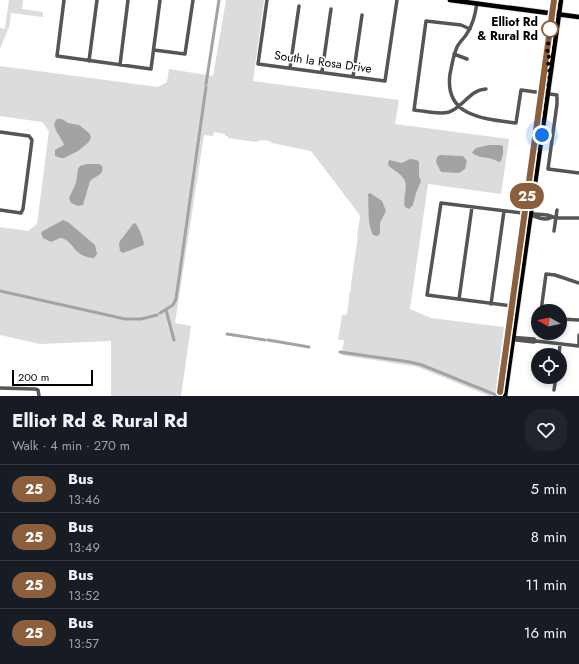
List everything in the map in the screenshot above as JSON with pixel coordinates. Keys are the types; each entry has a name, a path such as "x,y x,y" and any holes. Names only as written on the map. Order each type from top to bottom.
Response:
{"main road":[{"path":"450,0 579,17"},
{"path":"500,394 554,0"},
{"path":"505,396 561,0"},
{"path":"547,54 549,55 548,67 550,73"},
{"path":"529,183 535,184"}],"street":[{"path":"64,0 57,56 151,69 160,0"},
{"path":"89,61 97,0"},
{"path":"120,65 128,0"},
{"path":"154,50 185,54 193,0"},
{"name":"South la Rosa Drive","path":"267,0 258,64 385,81 397,0"},
{"path":"477,3 474,20 470,29 454,54 450,80 450,88 453,97 459,106 474,116 516,123 521,90 557,96 548,169 579,173"},
{"path":"290,68 298,6"},
{"path":"322,72 331,10"},
{"path":"353,77 362,15"},
{"path":"470,29 461,25 426,21 414,110 443,113 453,110 459,106 478,89 486,89"},
{"path":"454,54 466,59"},
{"path":"0,136 0,132 31,138 24,201 21,213 0,210"},
{"path":"512,306 427,295 441,203 530,214 534,217 544,217 549,219 579,218"},
{"path":"459,299 472,207"},
{"path":"554,232 554,218 557,210"},
{"path":"491,304 504,211"},
{"path":"542,304 546,274 579,282"},
{"path":"567,319 579,320"},
{"path":"508,337 517,340 579,346 579,335"},
{"path":"560,344 560,348"},
{"path":"554,390 555,384"},
{"path":"0,388 38,390 39,396"}],"shaded area":[{"path":"9,0 23,0 22,9 43,12 43,17 11,13 9,29 5,28"},
{"path":"226,0 264,0 253,81 399,100 395,124 509,139 501,194 428,184 410,309 431,318 504,327 496,394 491,392 491,396 489,396 418,367 341,355 344,342 343,340 338,340 342,315 347,314 351,290 360,218 359,214 311,151 272,143 270,141 261,140 256,142 228,138 225,134 214,132 213,136 204,135 175,323 191,326 181,396 111,396 111,341 40,344 0,335 0,227 28,231 37,224 49,131 42,122 0,116 0,66 158,87 167,82 169,69 213,76"},
{"path":"0,28 8,29 0,49"},
{"path":"57,119 62,119 68,123 79,125 89,133 91,137 89,142 78,151 64,158 55,156 55,150 64,145 55,129 54,125"},
{"path":"489,145 503,146 501,161 499,162 472,153 476,148"},
{"path":"440,155 463,156 467,161 465,169 459,173 441,172 436,162 437,157"},
{"path":"410,159 417,160 419,162 419,176 421,181 413,205 409,209 405,207 404,204 406,185 404,179 388,164 389,160 402,163"},
{"path":"87,164 99,164 103,169 99,175 90,181 83,205 78,206 71,203 69,198 76,183 78,169 80,166"},
{"path":"370,193 382,201 386,211 380,223 380,233 378,236 373,235 370,226 368,194"},
{"path":"63,220 68,222 95,245 97,254 94,258 84,256 63,238 51,242 43,238 41,233 43,231"},
{"path":"135,223 141,234 144,245 123,253 120,251 120,241"}],"waterway":[{"path":"206,84 219,0"},
{"path":"160,313 173,305 176,299 206,87"},
{"path":"0,291 125,319 141,319 157,315"},
{"path":"166,310 174,340"},
{"path":"227,334 265,340"},
{"path":"268,340 309,347"},
{"path":"340,352 422,365 496,395"}],"bus line":[{"name":"25","path":"500,392 554,0"}],"place":[{"name":"Elliot Rd & Rural Rd","path":"550,29"}],"route":[{"path":"542,135 550,73 548,67 549,54 547,54 550,29"}]}
